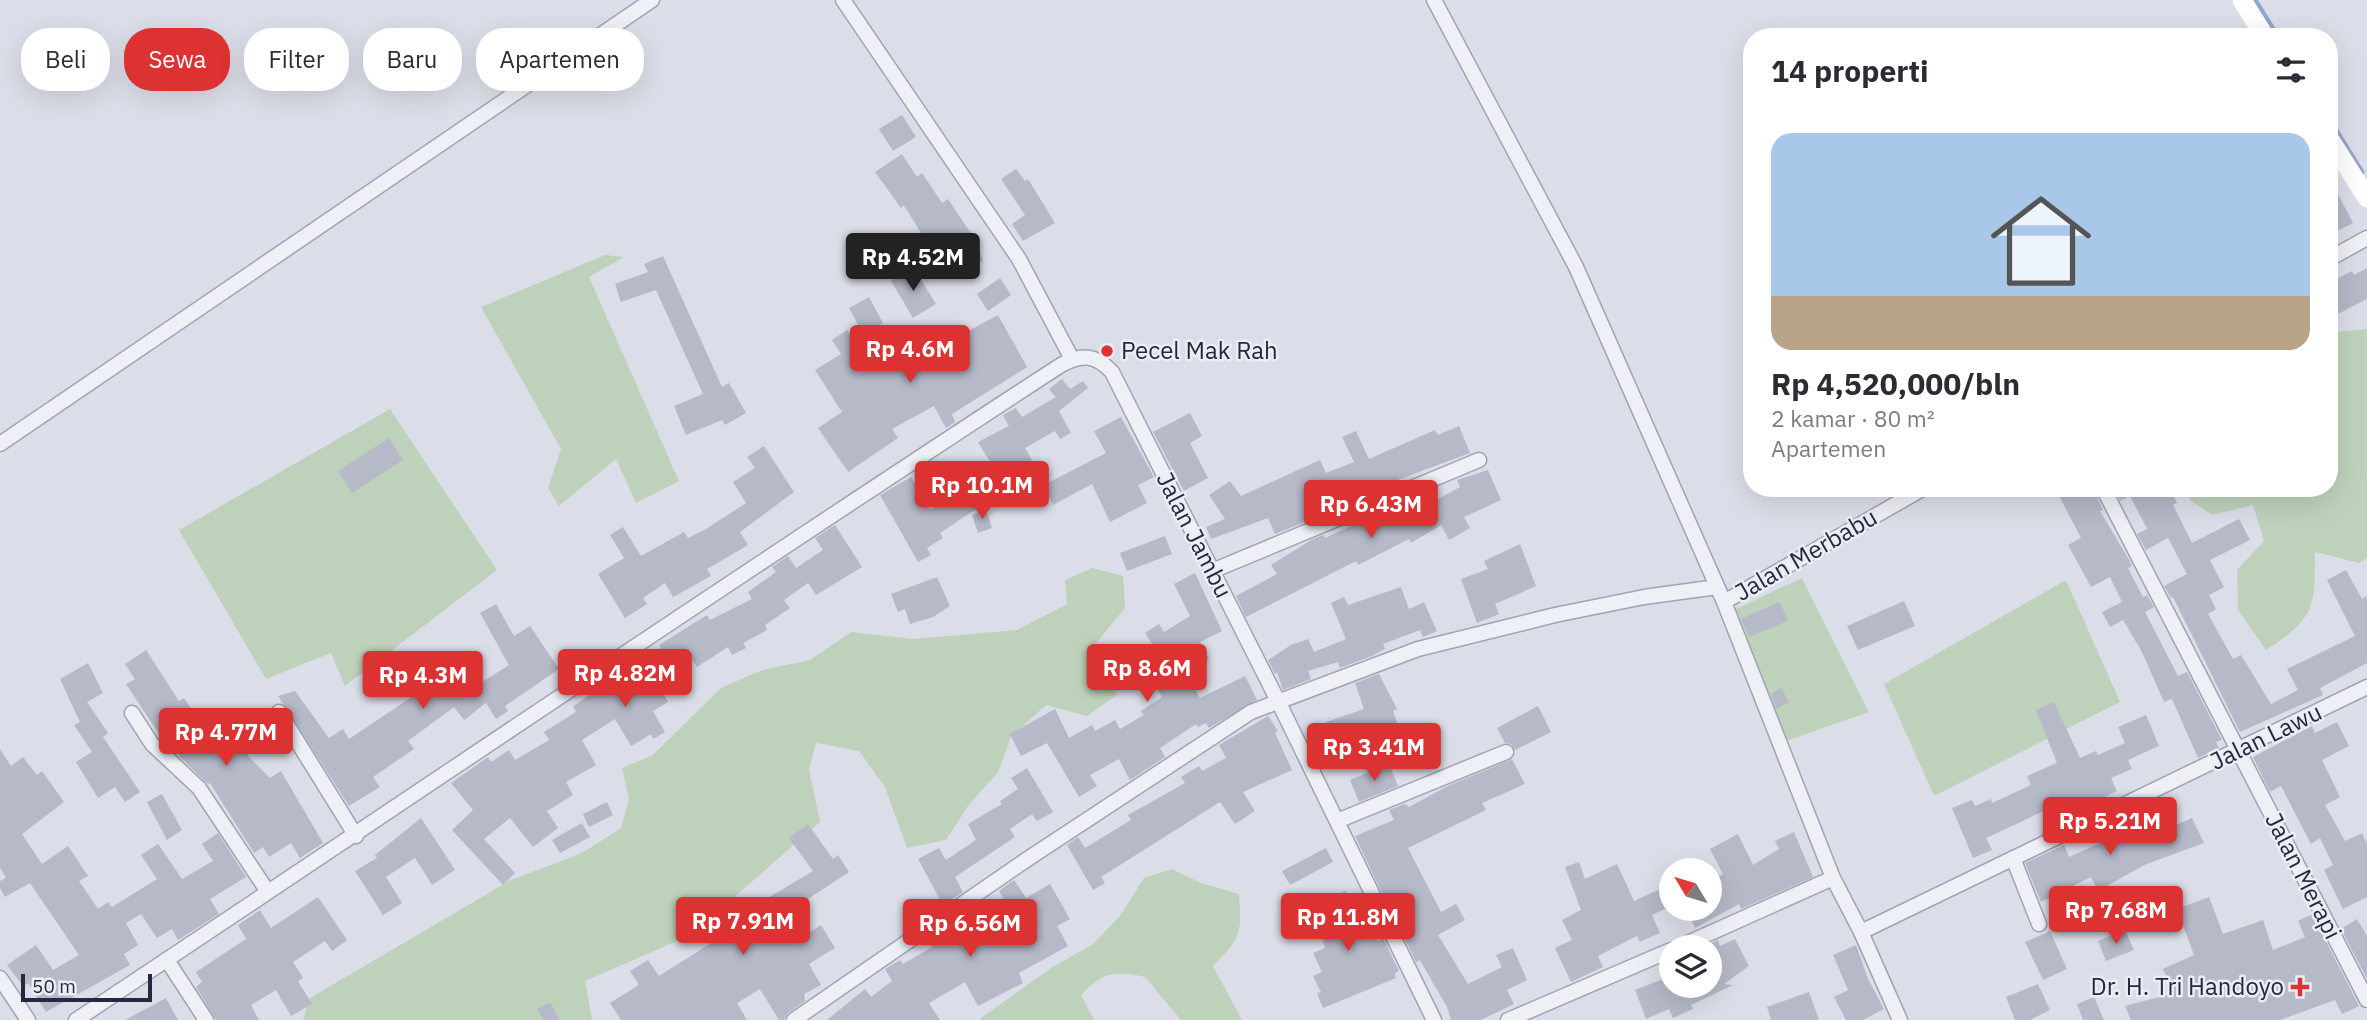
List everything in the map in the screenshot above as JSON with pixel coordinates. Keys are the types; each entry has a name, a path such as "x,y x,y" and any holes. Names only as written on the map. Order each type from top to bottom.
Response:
{"street":[{"path":"0,444 652,0"},
{"path":"76,1020 356,836 600,668 1072,359 1019,259 842,0"},
{"path":"1434,0 1576,267 1724,602 1833,878 1861,932 1899,1020"},
{"path":"2242,0 2259,28"},
{"path":"2338,152 2367,198"},
{"path":"2338,254 2367,238"},
{"name":"Jalan Jambu","path":"1072,359 1095,358 1112,372 1278,701 1434,1020"},
{"path":"1212,571 1479,460"},
{"name":"Jalan Merbabu","path":"1724,602 1908,497"},
{"name":"Jalan Merapi","path":"2108,497 2367,1000"},
{"path":"794,1020 1168,765 1251,712 1430,646 1618,602 1717,587"},
{"name":"Jalan Lawu","path":"1861,932 2239,752 2367,687"},
{"path":"279,712 356,836"},
{"path":"132,713 152,744 199,788 268,892"},
{"path":"1337,821 1506,752"},
{"path":"2013,858 2039,924"},
{"path":"1706,935 1833,878"},
{"path":"1508,1020 1659,955"},
{"path":"167,960 206,1020"},
{"path":"0,978 28,1020"}],"green space":[{"path":"605,255 624,257 589,277 679,481 636,503 616,459 559,506 548,488 561,449 481,307"},
{"path":"2367,329 2367,558 2359,563 2315,552 2314,586 2309,610 2294,629 2266,650 2238,610 2237,570 2264,541 2253,505 2212,515 2190,500 2190,497 2338,497 2338,332"},
{"path":"390,409 497,570 345,686 331,653 266,679 179,530"},
{"path":"1092,568 1123,576 1125,608 1093,647 1117,695 1087,716 1046,705 1011,737 998,772 968,806 946,840 907,848 885,787 859,751 816,743 809,770 820,822 691,935 585,981 592,1020 303,1020 310,998 511,880 582,853 621,828 629,799 622,768 653,755 722,687 766,669 810,660 851,632 913,639 1017,630 1067,604 1065,580"},
{"path":"1802,578 1869,712 1786,741 1734,610"},
{"path":"2066,580 2120,702 1934,796 1884,684"},
{"path":"1172,869 1201,883 1239,894 1238,934 1229,949 1213,966 1242,1020 1181,1020 1145,977 1117,974 1103,977 1081,995 1094,1020 978,1020 1051,968 1093,944 1120,916 1144,878"}],"building":[{"path":"902,115 916,137 893,151 879,129"},
{"path":"902,154 917,177 922,173 942,203 948,199 974,238 983,261 956,274 935,234 925,240 904,205 901,208 875,172"},
{"path":"1016,169 1025,181 1028,179 1055,223 1023,241 1012,224 1025,215 1001,179"},
{"path":"2338,194 2353,223 2338,230"},
{"path":"663,256 722,387 729,383 746,413 725,425 722,420 686,435 674,406 703,394 656,290 621,302 615,284 648,272 644,264"},
{"path":"913,267 936,304 913,318 891,281"},
{"path":"2367,268 2367,299 2338,314 2338,278 2352,271 2354,275"},
{"path":"1000,278 1011,295 988,311 977,294"},
{"path":"869,297 883,323 863,334 849,308"},
{"path":"998,315 1027,367 952,414 955,422 946,428 934,406 892,429 898,438 848,472 818,428 842,412 815,370 841,354 832,340 847,330 867,365 916,330 929,352"},
{"path":"1062,379 1070,389 1083,381 1088,388 1059,411 1071,433 1060,439 1055,431 1025,448 1032,460 1014,471 1026,491 1013,499 978,442 1009,426 1003,415 1016,408 1022,417 1056,397 1049,389"},
{"path":"1190,413 1202,436 1190,443 1208,478 1184,491 1153,432"},
{"path":"1121,417 1154,477 1138,485 1147,503 1110,522 1092,484 1053,505 1044,485 1106,453 1094,431"},
{"path":"1459,426 1470,453 1365,492 1359,480 1334,491 1336,494 1324,500 1326,507 1313,512 1315,518 1275,534 1268,518 1211,539 1206,527 1225,519 1209,495 1230,481 1241,496 1320,460 1326,473 1354,462 1342,437 1356,431 1369,459 1435,430 1438,435"},
{"path":"389,438 403,460 352,493 338,471"},
{"path":"764,446 794,492 740,532 748,545 707,569 711,576 673,597 665,583 643,598 647,604 625,618 598,574 624,558 610,535 623,527 641,556 684,532 688,538 706,529 746,503 733,482 755,468 747,457"},
{"path":"1488,470 1501,500 1464,517 1470,528 1449,540 1441,525 1411,543 1409,539 1358,565 1356,561 1246,617 1236,596 1277,574 1271,565 1313,539 1323,535 1325,538 1411,499 1418,510 1460,487 1457,480"},
{"path":"911,477 930,510 963,488 976,509 940,533 943,538 927,548 931,555 918,562 880,495"},
{"path":"2060,497 2097,497 2103,510 2100,511 2132,566 2128,568 2143,597 2147,595 2154,607 2145,612 2178,676 2187,672 2222,740 2216,742 2219,748 2198,758 2172,699 2164,702 2142,652 2123,620 2110,627 2102,612 2122,602 2110,577 2091,587 2068,545 2081,538"},
{"path":"2131,497 2174,497 2177,503 2173,505 2192,543 2239,519 2250,540 2210,560 2224,587 2209,595 2216,609 2208,614 2233,659 2241,655 2271,704 2298,690 2287,669 2355,636 2327,580 2346,570 2362,599 2367,596 2367,663 2320,688 2323,695 2240,732 2173,597 2171,598 2164,586 2187,574 2168,538 2146,550 2137,534 2147,529"},
{"path":"986,510 992,528 978,533 972,515"},
{"path":"835,525 862,567 816,595 808,583 784,600 790,608 765,625 767,630 743,643 746,648 732,655 728,647 697,667 692,659 656,681 668,702 653,711 665,732 653,739 651,734 631,746 615,719 582,740 596,765 566,782 573,795 547,811 558,828 533,847 510,818 484,839 515,873 503,885 452,830 473,810 451,783 488,757 491,762 509,750 515,760 549,740 544,732 576,712 573,706 661,648 659,645 707,615 710,620 752,599 748,592 776,572 772,567 788,556 796,568 823,550 815,538"},
{"path":"1165,536 1172,554 1127,571 1120,553"},
{"path":"1520,544 1536,586 1495,604 1499,614 1477,623 1461,579 1488,569 1484,561"},
{"path":"1195,573 1222,631 1200,642 1209,659 1185,672 1200,698 1245,676 1257,700 1209,728 1206,723 1198,727 1196,724 1160,748 1165,757 1130,780 1119,759 1090,775 1097,786 1079,797 1047,743 1021,756 1010,734 1055,709 1069,738 1092,725 1095,731 1115,720 1120,729 1144,715 1141,711 1162,697 1140,661 1156,650 1145,633 1159,624 1164,632 1190,616 1174,584"},
{"path":"937,577 950,606 933,617 910,624 905,609 898,612 891,594"},
{"path":"1401,587 1409,609 1424,602 1437,631 1423,637 1420,630 1383,644 1385,649 1340,668 1338,662 1308,671 1311,679 1283,690 1277,672 1275,674 1268,660 1291,645 1308,639 1314,652 1346,639 1331,603 1344,597 1348,605"},
{"path":"1904,601 1915,626 1858,650 1847,626"},
{"path":"1780,602 1788,621 1749,637 1741,619"},
{"path":"496,604 514,636 530,626 559,669 505,706 508,711 496,719 486,703 464,720 454,707 408,741 414,749 373,777 380,787 349,806 278,696 295,691 329,738 343,729 349,739 455,668 471,689 509,665 480,613"},
{"path":"146,650 179,701 184,698 206,732 225,721 238,744 240,743 249,757 270,778 281,771 323,843 300,858 291,843 269,857 263,847 254,853 210,783 181,758 165,730 159,734 126,684 135,679 125,664"},
{"path":"88,663 103,693 87,702 108,733 103,737 140,792 125,802 115,787 98,798 76,762 92,752 74,725 80,722 60,679"},
{"path":"1379,674 1397,709 1393,711 1401,735 1337,754 1326,722 1364,709 1355,683"},
{"path":"1781,688 1789,702 1776,709 1771,694"},
{"path":"2054,702 2080,758 2096,751 2098,755 2125,743 2118,727 2146,715 2159,746 2128,760 2132,769 2111,778 2117,791 2096,801 2097,805 2080,812 2074,797 1986,838 1992,850 1973,858 1952,808 1972,800 1975,806 1991,799 1992,803 2031,785 2027,776 2057,763 2036,710"},
{"path":"1538,706 1551,732 1515,750 1511,744 1505,743 1497,728"},
{"path":"1268,716 1278,731 1275,733 1292,770 1243,792 1255,811 1235,824 1220,802 1101,877 1105,883 1093,890 1067,845 1078,837 1085,848 1131,820 1128,815 1185,783 1181,777 1199,766 1202,771 1226,758 1219,745"},
{"path":"2337,722 2349,746 2322,760 2340,797 2325,805 2345,841 2362,833 2367,844 2367,897 2343,909 2324,870 2333,865 2320,838 2311,844 2281,786 2270,792 2253,757 2312,726 2315,733"},
{"path":"0,749 11,766 23,757 37,775 42,771 64,802 22,834 42,864 68,846 88,876 79,881 98,909 108,902 112,907 157,879 141,855 158,844 182,879 213,861 202,844 218,833 246,877 210,899 219,914 178,940 172,929 157,938 141,914 126,923 138,945 124,954 130,965 46,1012 28,983 23,986 7,965 36,945 53,970 79,955 30,883 5,897 0,888 0,881 6,878 0,868"},
{"path":"1512,759 1525,784 1482,803 1486,810 1408,848 1441,912 1456,904 1465,920 1438,935 1468,984 1502,967 1496,955 1513,948 1527,980 1507,990 1514,1004 1481,1020 1451,1020 1447,1007 1420,960 1416,962 1400,928 1403,926 1380,889 1355,836 1394,820 1389,810 1405,804 1409,807 1448,786"},
{"path":"1389,764 1398,786 1359,802 1350,780"},
{"path":"1027,768 1053,812 1037,821 1032,814 1010,829 1015,837 955,877 963,892 943,905 918,859 939,848 946,860 976,840 968,824 1002,804 1000,801 1018,789 1011,778"},
{"path":"162,794 182,830 167,840 147,802"},
{"path":"607,802 613,815 589,827 583,814"},
{"path":"421,818 455,870 432,885 415,858 386,877 402,903 383,915 355,871 377,858 375,855"},
{"path":"2192,818 2204,843 2144,865 2098,891 2091,877 2041,902 2025,863 2064,845 2069,857 2109,839 2106,831 2122,824 2127,834 2155,821 2160,832"},
{"path":"582,823 590,837 560,853 552,840"},
{"path":"808,824 833,859 838,855 849,872 782,916 796,941 821,925 835,948 809,964 821,985 804,994 805,1001 788,1013 784,1020 779,1020 760,989 737,1003 747,1020 621,1020 610,1003 639,985 630,971 648,960 659,976 732,930 728,922 813,871 789,838"},
{"path":"1794,832 1813,877 1741,909 1739,904 1722,913 1722,858 1715,858 1710,849 1738,834 1753,865 1779,849 1775,841"},
{"path":"1326,848 1333,862 1290,885 1282,871"},
{"path":"1579,862 1585,879 1617,864 1634,901 1659,890 1659,912 1652,915 1660,933 1640,942 1637,936 1598,956 1603,967 1571,982 1555,948 1572,940 1562,920 1581,910 1565,867"},
{"path":"1014,880 1026,898 1050,884 1070,919 1057,926 1068,946 1019,973 1023,983 978,1006 965,982 929,1003 940,1020 827,1020 865,989 871,997 892,981 885,969 900,960 903,964 932,947 928,939 943,929 949,939 975,924 973,919 1005,901 999,891"},
{"path":"1346,891 1358,932 1372,926 1378,941 1383,938 1399,971 1395,973 1396,978 1323,1008 1317,993 1321,992 1313,976 1322,972 1313,953 1325,948 1312,901"},
{"path":"318,897 347,940 332,951 325,941 293,962 303,978 298,981 312,1004 291,1016 276,990 251,1005 259,1020 216,1020 196,987 202,982 196,972 246,939 238,925 260,910 271,928"},
{"path":"2209,897 2223,934 2263,920 2273,950 2305,937 2298,921 2312,914 2359,1006 2342,1014 2335,1000 2280,1020 2131,1020 2125,1006 2174,993 2163,969 2194,955 2177,909"},
{"path":"2357,919 2367,936 2367,979 2341,929"},
{"path":"1692,921 1708,921 1695,928"},
{"path":"2125,930 2134,950 2106,961 2098,941"},
{"path":"2050,931 2067,969 2043,980 2025,942"},
{"path":"1735,939 1749,966 1724,984 1733,985 1722,990 1722,945"},
{"path":"1856,945 1868,979 1884,1009 1863,1020 1846,1020 1834,997 1848,990 1833,955"},
{"path":"1659,981 1659,998 1706,998 1691,1005 1693,1009 1673,1018 1669,1009 1646,1019 1635,990"},
{"path":"2038,984 2050,1010 2030,1020 2015,1020 2006,997"},
{"path":"1809,992 1819,1020 1771,1020 1767,1007"},
{"path":"2094,997 2104,1020 2083,1020 2077,1004"},
{"path":"166,998 178,1020 125,1020"},
{"path":"550,1002 560,1020 544,1020 537,1009"}],"waterway":[{"path":"2255,0 2272,28"},
{"path":"2338,133 2362,172"}],"place":[{"name":"Pecel Mak Rah","path":"1107,351"},
{"name":"Dr. H. Tri Handoyo","path":"2300,987"}]}
